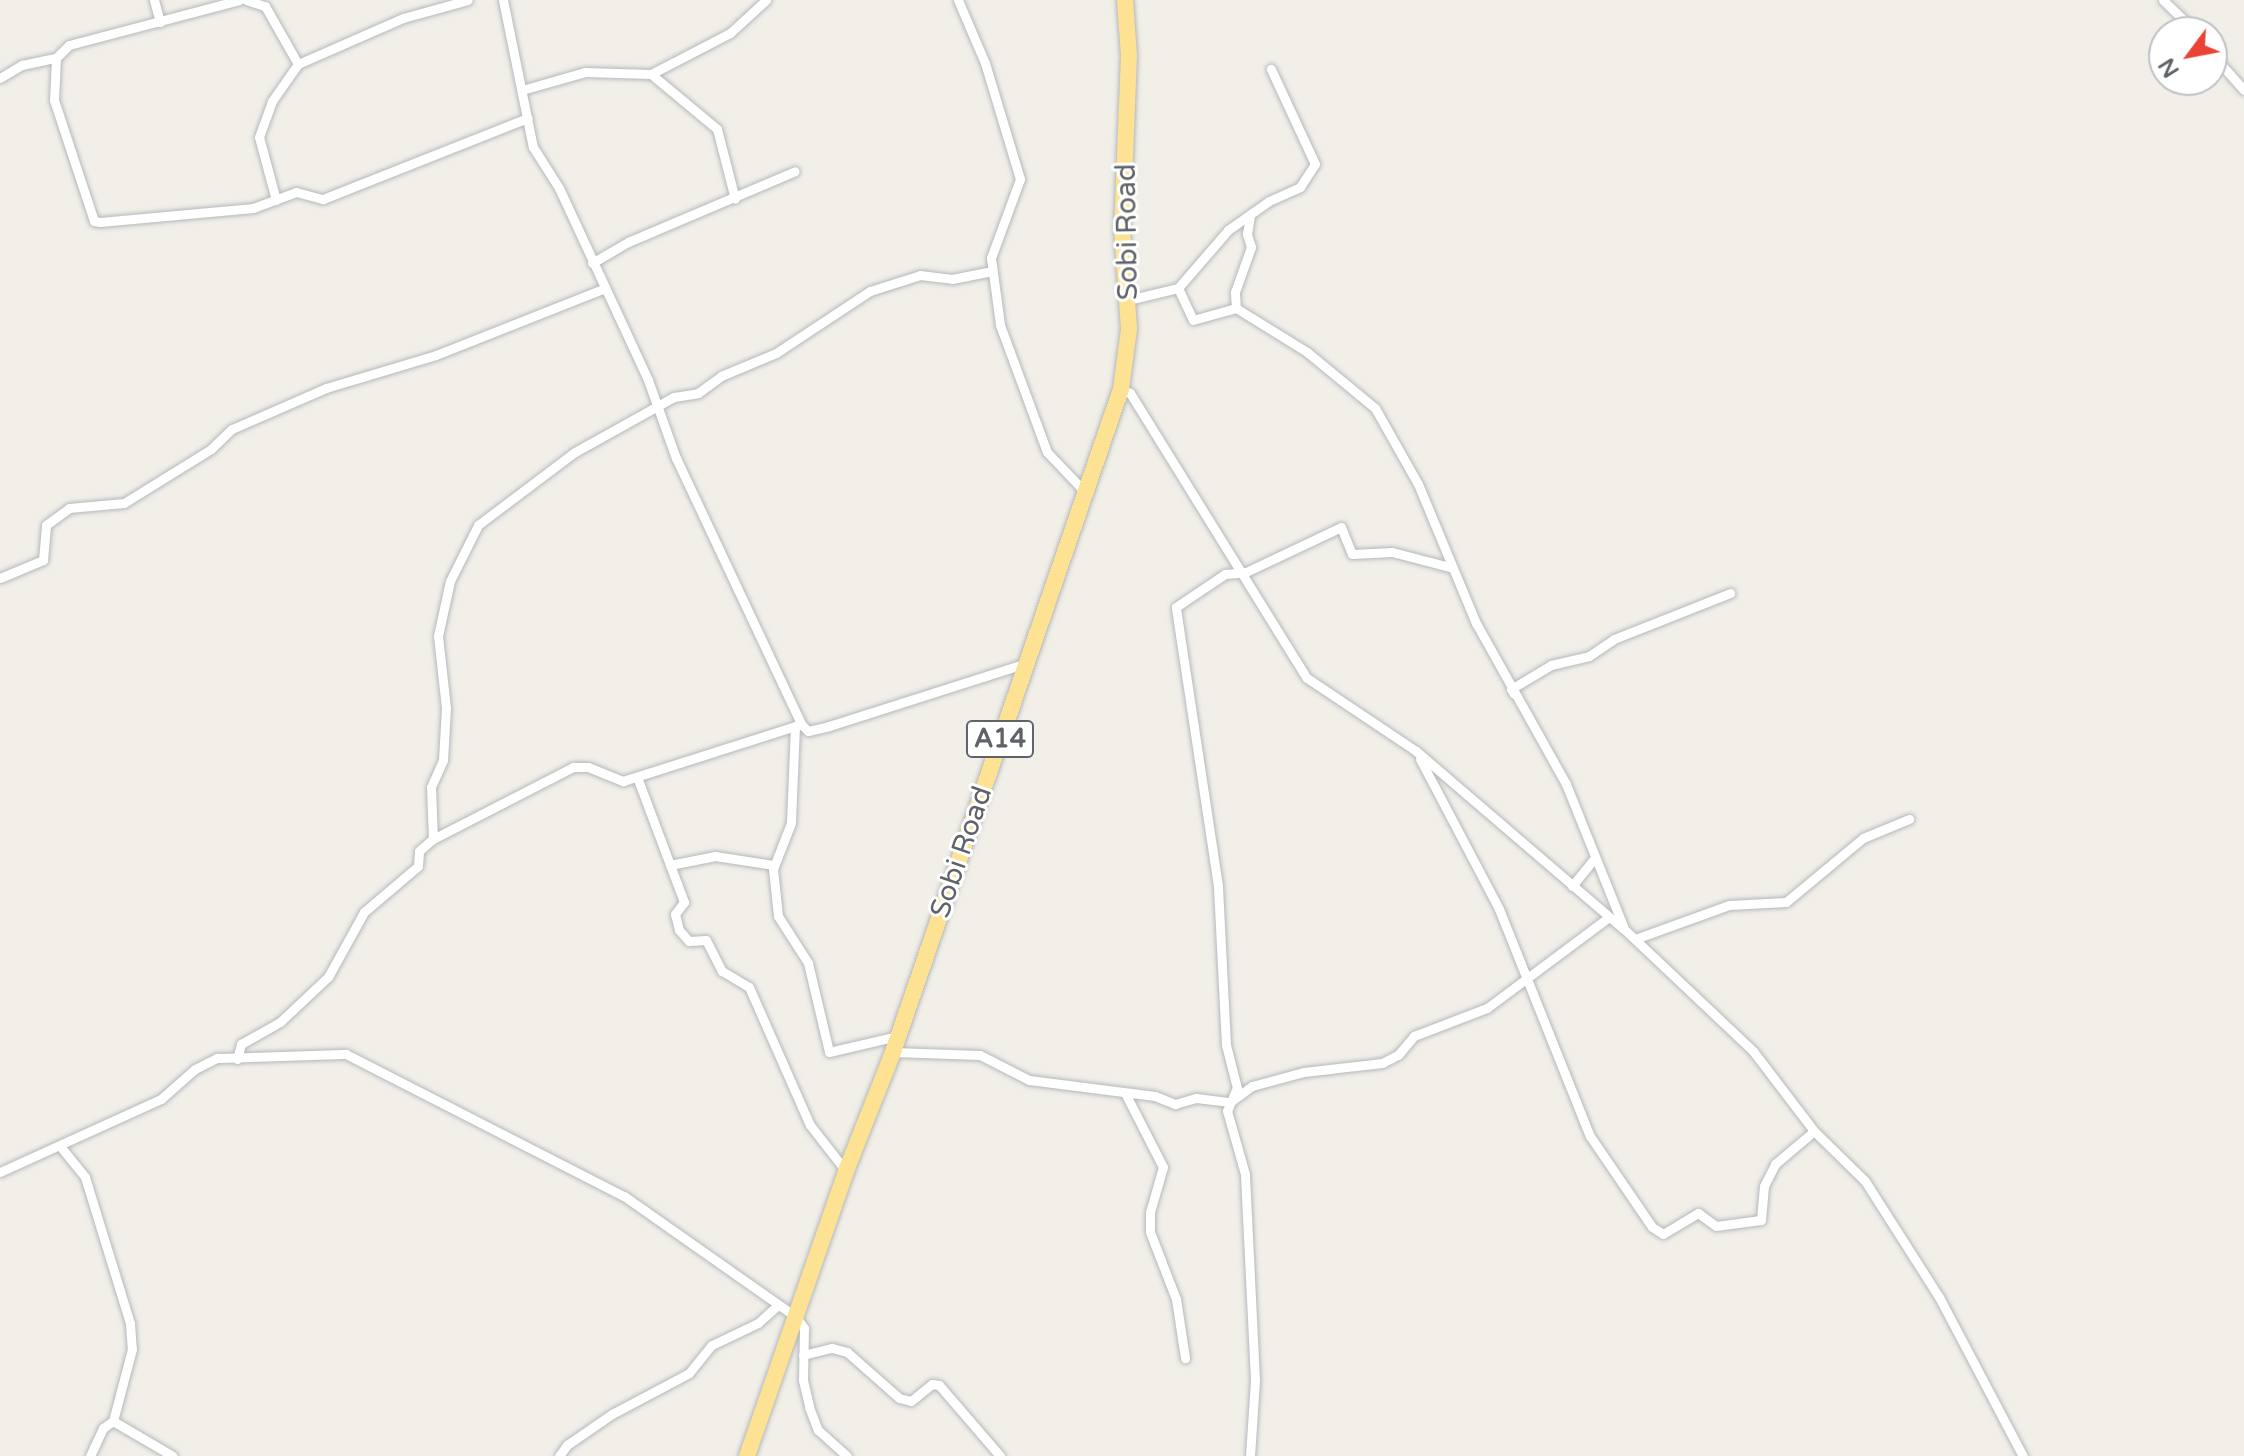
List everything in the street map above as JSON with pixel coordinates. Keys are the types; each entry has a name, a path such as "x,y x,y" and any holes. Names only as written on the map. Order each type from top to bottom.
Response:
{"highway":[{"name":"Sobi Road","path":"747,1456 1029,662 1121,389 1128,300 1122,230 1129,56 1125,0"}],"street":[{"path":"154,0 160,22"},
{"path":"0,78 22,65 56,58 69,45 239,0"},
{"path":"246,0 265,6 298,64"},
{"path":"276,200 259,137 272,101 298,64 403,18 468,0"},
{"path":"518,0 505,4 537,157 559,188 659,408 676,458 798,725 791,823 774,865 778,916 808,963 829,1052 895,1044 980,1055 1029,1080 1125,1093 1175,1104 1196,1098 1230,1102 1252,1086 1304,1072 1382,1063 1414,1036 1470,1017 1525,983 1609,917"},
{"path":"522,90 585,72 651,74 730,33 766,0"},
{"path":"958,0 985,63 1020,179 1015,203 993,244 992,271 1000,325 1031,417 1047,452 1086,493"},
{"path":"2163,0 2180,16"},
{"path":"56,58 54,100 94,221 253,208 296,192 321,199 352,191 422,156 528,118"},
{"path":"1128,300 1178,288 1207,250 1250,215 1300,187 1315,164 1271,69"},
{"path":"2228,72 2244,90"},
{"path":"651,74 717,129 735,199"},
{"path":"592,263 628,242 795,171"},
{"path":"1236,308 1235,292 1251,247 1247,234 1250,215"},
{"path":"433,839 431,787 443,760 446,708 438,636 450,581 470,536 489,514 554,465 659,408 776,353 870,291 920,275 952,279 992,271"},
{"path":"1178,288 1193,320 1236,308 1307,352 1375,408 1418,484 1450,567 1511,689 1566,784 1593,860 1624,929"},
{"path":"0,578 43,560 46,525 69,508 124,503 211,449 232,429 326,388 436,355 603,289"},
{"path":"1121,389 1130,393 1307,678 1416,751 1624,929 1753,1051 1814,1131 1865,1181 1939,1297 2023,1456"},
{"path":"1250,1456 1255,1380 1245,1174 1227,1111 1237,1088 1226,1045 1218,886 1176,607 1225,574 1240,571 1341,527 1352,554 1392,552 1450,567"},
{"path":"1511,689 1551,665 1589,656 1614,639 1730,593"},
{"path":"237,1059 241,1044 280,1022 328,977 364,912 418,866 419,851 433,839 573,767 588,767 616,781 637,777 798,725 808,731 843,723 1029,662"},
{"path":"1416,751 1499,909 1525,983 1590,1136 1652,1227 1663,1234 1698,1213 1716,1226 1761,1220 1764,1186 1775,1164 1814,1131"},
{"path":"637,777 684,902 675,914 679,930 689,941 706,940 722,971 749,987 810,1125 846,1171"},
{"path":"1635,939 1729,905 1786,902 1863,838 1909,819"},
{"path":"670,865 715,856 774,865"},
{"path":"1572,886 1593,860"},
{"path":"0,1172 161,1099 206,1064 237,1059 346,1054 624,1196 796,1317 804,1328 805,1394 814,1422 847,1456"},
{"path":"1125,1093 1163,1167 1150,1212 1150,1232 1176,1299 1185,1358"},
{"path":"60,1146 85,1177 130,1323 132,1349 113,1421 103,1428 90,1456"},
{"path":"559,1456 567,1445 612,1414 689,1373 712,1345 758,1323 778,1305"},
{"path":"803,1355 832,1348 847,1352 890,1390 911,1401 932,1384 939,1385 1000,1456"},
{"path":"113,1421 173,1456"}]}
